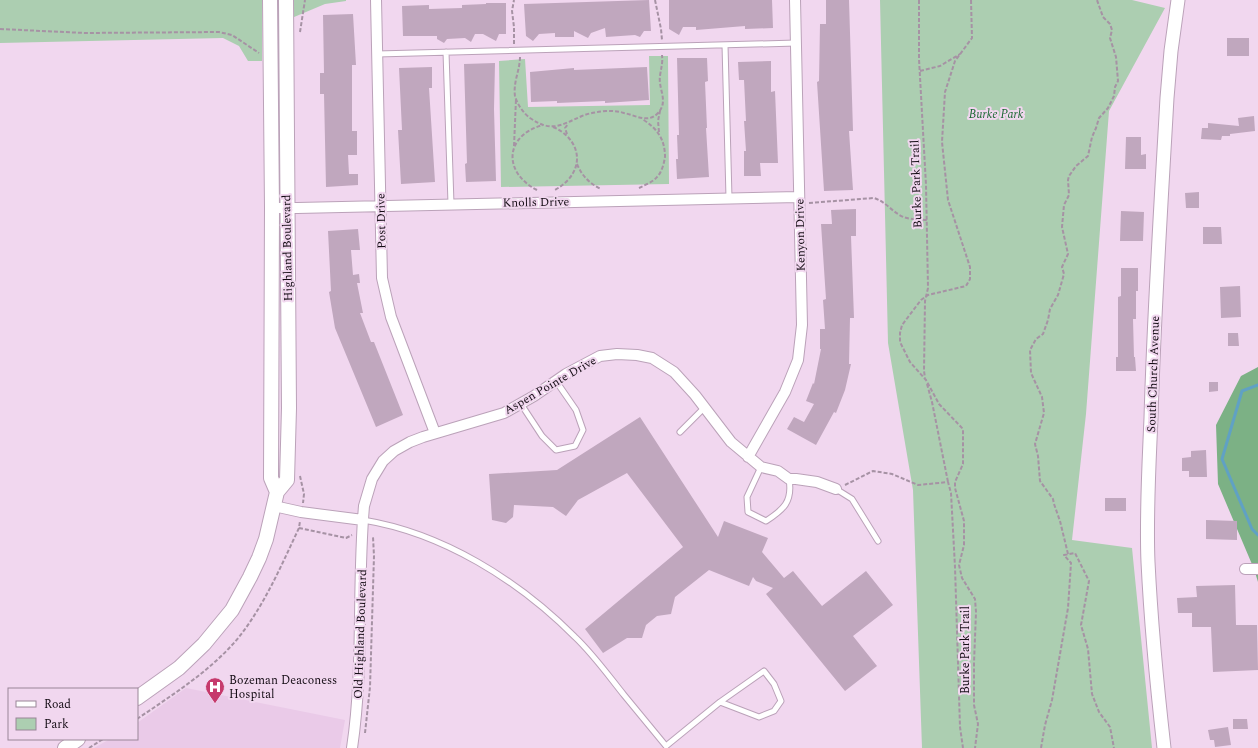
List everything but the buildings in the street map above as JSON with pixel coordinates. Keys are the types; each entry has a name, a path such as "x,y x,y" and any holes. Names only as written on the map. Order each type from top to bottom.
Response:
{"main road":[{"name":"Highland Boulevard","path":"270,0 272,208 271,478 277,492"},
{"name":"Highland Boulevard","path":"138,697 179,668 204,644 232,610 259,558 266,539 277,492 287,480 289,408 286,0"},
{"path":"65,748 77,740"}],"street":[{"name":"Post Drive","path":"376,0 382,278 391,317 435,433"},
{"name":"Kenyon Drive","path":"748,457 785,392 798,360 802,324 795,0"},
{"name":"South Church Avenue","path":"1164,748 1151,608 1148,562 1148,519 1152,379 1167,98 1171,51 1178,0"},
{"name":"Knolls Drive","path":"272,208 729,198 799,200"},
{"name":"Aspen Pointe Drive","path":"363,520 367,492 372,479 383,461 394,451 410,442 435,433 504,413 521,404 566,374 600,356 617,354 637,355 652,358 674,372 731,442 761,467"},
{"path":"761,467 778,471 789,479 796,478 817,482 836,489"},
{"path":"274,506 301,512 363,520"},
{"name":"Old Highland Boulevard","path":"352,748 359,679 363,520"},
{"path":"1245,569 1258,569"}],"lane":[{"path":"377,54 796,43"},
{"path":"725,45 729,198"},
{"path":"446,52 451,204"},
{"path":"521,404 542,436 556,450 575,446 583,430 576,410 556,381"},
{"path":"680,432 704,408"},
{"path":"761,467 746,497 748,512 766,521 782,511 788,499 790,485 789,479"},
{"path":"836,489 852,500 878,541"},
{"path":"363,520 402,529 448,547 486,567 522,591 575,637 600,664 666,746 720,702 764,671 774,684 781,701 774,711 759,717 720,702"}],"path":[{"path":"514,0 512,11 514,50"},
{"path":"655,0 661,29 663,64 660,80 664,98 658,121 659,134"},
{"name":"Burke Park Trail","path":"919,0 920,71 927,220 928,288 926,296 924,371 951,493 960,727 963,748"},
{"path":"926,296 966,286 970,279 970,267 948,200 942,142 945,92 955,61 972,38 971,0"},
{"path":"1068,554 1054,504 1054,499 1040,481 1038,456 1034,444 1044,413 1042,397 1031,373 1030,350 1036,339 1043,334 1050,308 1058,295 1064,274 1062,266 1068,254 1062,227 1064,205 1069,195 1069,176 1076,166 1088,156 1092,137 1099,118 1108,108 1114,96 1118,81 1116,57 1110,38 1112,30 1110,24 1103,17 1097,0"},
{"path":"0,29 85,33 219,32 232,35 270,60"},
{"path":"520,50 520,64 515,81 516,114 513,164 519,177 529,186 537,190"},
{"path":"920,71 940,66 961,53"},
{"path":"516,96 518,104 528,117 544,125 561,126 589,113 606,111 623,112 649,124 659,134 664,142 664,162 658,177 639,188"},
{"path":"641,119 652,118 660,110"},
{"path":"570,122 565,128 567,135 574,145 577,162 583,176 592,184 601,189"},
{"path":"513,150 518,139 523,134 530,129 544,125"},
{"path":"552,126 567,135"},
{"path":"555,190 568,180 577,162"},
{"path":"799,200 874,198 880,200 905,218 927,220"},
{"name":"Burke Park Trail","path":"926,296 921,300 902,325 900,342 910,362 926,380 939,404 963,429 963,464 955,482 955,488 964,521 964,545 959,565 962,578 975,599 974,705 978,724 975,748"},
{"path":"836,489 873,471 892,474 918,485 948,482"},
{"path":"1041,748 1045,725 1052,700 1068,608 1071,563 1064,555 1075,553 1089,581 1081,625 1088,650 1092,694 1099,712 1110,728 1114,748"},
{"path":"88,748 101,740"}],"shaded area":[{"name":"Bozeman Deaconess Hospital","path":"186,688 345,720 340,748 94,748 108,740 138,740 138,722"}],"green space":[{"path":"0,0 262,0 262,61 248,61 239,46 223,38 0,43"},
{"path":"287,0 346,1 325,4 287,20"},
{"name":"Burke Park","path":"880,0 1132,0 1165,8 1109,111 1086,414 1072,540 1132,548 1152,748 922,748 913,490 888,343"},
{"path":"649,56 668,56 669,184 501,187 499,61 525,59 528,107 650,105"},
{"path":"1258,367 1258,582 1254,569 1218,484 1216,425 1241,376"}],"waterway":[{"path":"1258,385 1242,391 1222,459 1252,529 1258,535"}],"place":[{"name":"Bozeman Deaconess Hospital","path":"215,704"}]}
